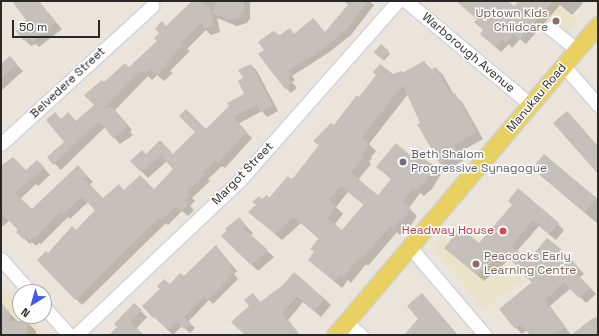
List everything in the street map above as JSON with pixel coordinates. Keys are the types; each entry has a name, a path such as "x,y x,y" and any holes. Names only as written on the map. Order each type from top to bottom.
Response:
{"main road":[{"name":"Manukau Road","path":"341,329 598,25"}],"street":[{"name":"Margot Street","path":"76,335 240,180 398,1"},
{"name":"Warborough Avenue","path":"406,1 531,105"},
{"name":"Belvedere Street","path":"1,144 152,6"},
{"path":"550,28 577,50"},
{"path":"564,66 598,105"},
{"path":"410,247 485,335"},
{"path":"1,260 23,284"},
{"path":"52,316 69,335"},
{"path":"341,329 361,335"}],"shaded area":[{"name":"Uptown Kids Childcare","path":"512,1 554,1 577,20 560,41"},
{"name":"Peacocks Early Learning Centre","path":"457,222 523,279 485,310 434,249"},
{"path":"1,287 12,299 12,324 35,324 45,335 1,335"}],"building":[{"path":"12,1 39,1 56,22 32,42 29,38 26,41 23,40 16,31 25,23 24,21 26,20"},
{"path":"192,1 201,1 210,8 214,26 204,29 202,22 182,42 184,44 165,64 167,66 157,75 150,69 145,74 141,70 104,108 112,107 126,124 125,125 127,128 113,138 99,121 53,165 47,157 64,142 46,120 55,112 61,119 68,112 76,121 94,105 84,95 102,80 104,82 125,63 129,67 157,41 154,38 159,33 155,29 162,21 166,26"},
{"path":"216,1 244,1 244,12 237,19 227,19 212,13"},
{"path":"351,1 368,1 346,30 323,49 288,71 291,75 288,77 292,83 285,89 258,54 264,50 258,42 273,31 280,35 290,28 294,34 313,18 325,32"},
{"path":"456,1 508,1 514,6 519,1 553,1 520,39 513,34 506,43 503,40 495,47 480,34 483,30 474,22 477,19"},
{"path":"381,44 389,51 382,60 374,52"},
{"path":"10,56 17,64 1,79 1,64"},
{"path":"424,61 430,70 436,67 452,95 455,93 477,132 454,145 458,152 440,164 417,124 420,123 403,85 362,137 369,144 364,149 366,151 362,155 364,157 351,173 378,195 391,179 376,167 396,143 410,155 413,152 435,166 425,183 416,190 413,187 403,201 411,208 402,222 400,220 393,229 390,226 361,260 359,258 344,277 340,274 335,282 308,260 314,252 310,249 319,238 293,217 275,234 248,212 256,205 252,202 259,196 262,199 267,195 269,198 288,176 290,179 294,177 319,145 313,141 331,123 334,125 357,95 359,97 376,75 373,72 380,64 393,74 401,71 402,73","holes":["341,186 364,204 342,230 327,218 336,206 329,200"]},
{"path":"251,64 273,105 261,112 257,105 233,117 247,132 218,163 215,160 203,173 205,175 187,192 190,195 184,200 189,204 181,211 176,206 162,220 159,218 75,300 37,260 46,251 48,253 72,226 76,230 95,210 82,197 63,214 61,211 34,239 33,237 30,241 26,237 23,239 16,232 18,230 1,213 1,166 13,157 26,170 37,160 45,168 15,193 32,209 78,165 87,176 84,178 103,198 119,184 124,190 140,175 154,189 173,169 161,156 141,172 130,161 142,150 146,154 160,140 173,154 195,132 179,116 186,109 206,129 229,106 227,103 244,94 238,81 243,78 238,70"},
{"path":"567,111 598,146 598,174 553,123"},
{"path":"544,154 597,198 585,212 532,168"},
{"path":"518,188 559,223 549,234 533,220 511,246 528,260 547,238 566,253 578,267 574,271 590,288 579,298 564,283 545,300 565,327 555,335 530,335 521,324 515,329 499,309 532,282 515,269 518,266 503,254 477,275 444,248 461,228 479,243 512,205 508,201"},
{"path":"239,217 246,225 244,229 268,250 251,265 221,236 227,230 225,229"},
{"path":"216,245 232,266 230,269 234,273 208,300 204,296 184,317 191,323 184,329 177,322 168,330 154,317 153,318 142,306 160,289 157,286 164,279 170,284 180,273 184,276"},
{"path":"294,272 325,299 314,311 297,296 282,313 299,335 245,335 231,322 249,306 244,300 253,293 260,302 282,286"},
{"path":"422,293 458,335 404,335 418,319 407,306"},
{"path":"1,302 10,313 10,321 12,321 12,324 28,324 27,335 1,335"},
{"path":"134,303 142,310 130,322 144,335 109,335 117,327 114,324"},
{"path":"598,316 598,335 571,335 593,318 594,319"}],"place":[{"name":"Uptown Kids Childcare","path":"556,21"},
{"name":"Beth Shalom Progressive Synagogue","path":"403,162"},
{"name":"Headway House","path":"503,231"},
{"name":"Peacocks Early Learning Centre","path":"476,264"}]}
